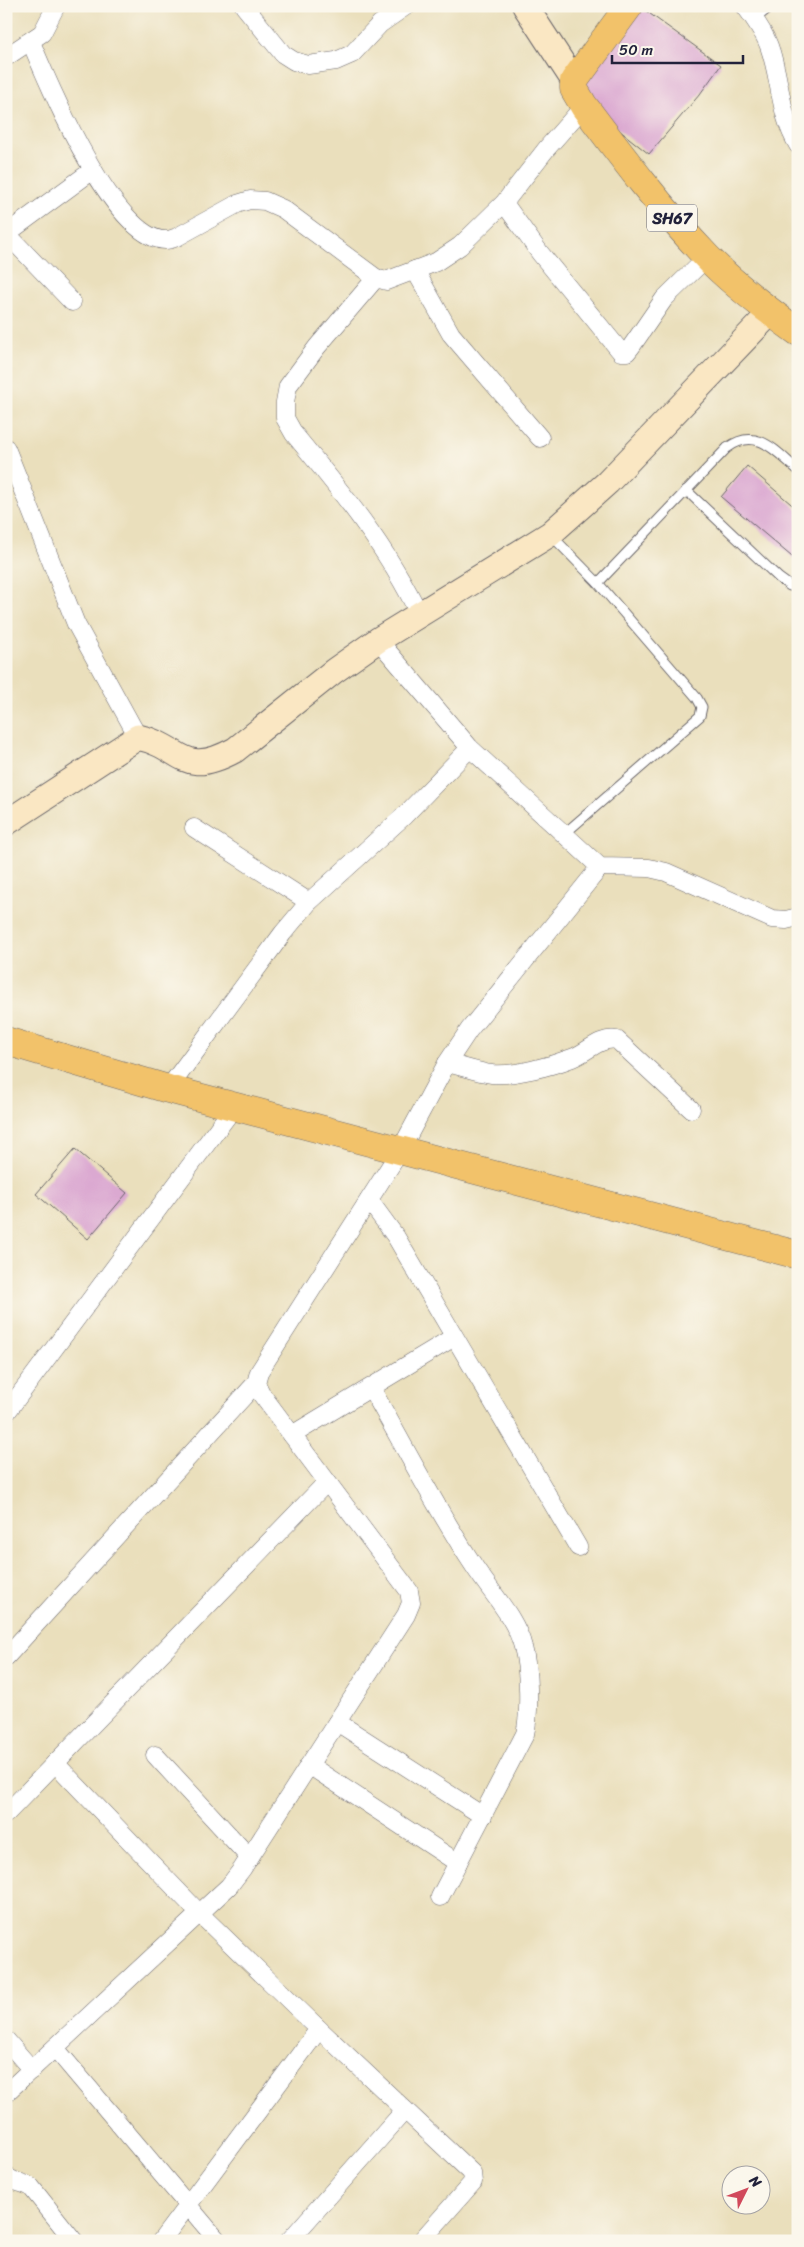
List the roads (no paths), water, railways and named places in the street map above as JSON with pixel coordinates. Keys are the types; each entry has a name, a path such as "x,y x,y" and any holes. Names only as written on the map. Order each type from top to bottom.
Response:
{"main road":[{"path":"525,6 579,94 629,6"},
{"name":"SH67","path":"579,94 659,204 707,257 771,312 798,332"},
{"path":"6,823 138,737 152,740 188,761 199,763 217,760 235,750 334,671 378,640 420,616 550,534 608,482 771,312"},
{"path":"6,1041 234,1107 798,1255"}],"street":[{"path":"6,57 42,34 56,6"},
{"path":"244,6 284,54 294,61 308,65 336,62 352,54 380,24 406,6"},
{"path":"750,12 769,46 784,112 790,132 798,145"},
{"path":"30,42 59,107 93,170 117,205 132,220 156,238 167,240 178,237 236,204 250,200 265,201 283,209 376,278 386,281 436,262 460,246 504,203 547,148 579,94"},
{"path":"72,302 6,233 93,170"},
{"path":"504,203 540,253 622,352 627,352 632,347 664,299 707,257"},
{"path":"416,270 451,334 540,438"},
{"path":"376,278 288,386 284,402 286,418 294,434 362,518 395,567 420,616"},
{"path":"6,448 76,624 138,737"},
{"path":"378,640 470,748 600,867 649,868 666,872 772,919 786,920 798,917"},
{"path":"168,1089 283,933 309,902 404,816 470,748"},
{"path":"194,828 309,902"},
{"path":"6,1657 256,1384 259,1372 400,1151 447,1063 469,1030 600,867"},
{"path":"447,1063 492,1074 506,1074 572,1058 600,1042 609,1039 617,1040 691,1109"},
{"path":"6,1413 234,1107"},
{"path":"369,1200 396,1236 578,1547"},
{"path":"292,1435 454,1337"},
{"path":"6,2093 228,1886 250,1858 406,1615 411,1602 409,1591 326,1482 262,1395 256,1384"},
{"path":"371,1388 473,1565 509,1618 523,1646 528,1720 525,1734 440,1897"},
{"path":"6,1814 326,1482"},
{"path":"337,1722 483,1816"},
{"path":"154,1755 250,1858"},
{"path":"55,1763 200,1914 319,2030 472,2173 473,2182 421,2241"},
{"path":"309,1765 458,1863"},
{"path":"161,2241 319,2030"},
{"path":"6,2040 32,2070"},
{"path":"55,2048 218,2241"},
{"path":"289,2241 405,2110"},
{"path":"6,2176 31,2187 74,2241"}],"lane":[{"path":"750,12 771,6"},
{"path":"598,583 727,448 738,440 751,438 766,444 798,470"},
{"path":"686,490 779,578 790,586 798,588"},
{"path":"550,534 598,583 697,698 702,707 700,716 563,835"}]}
